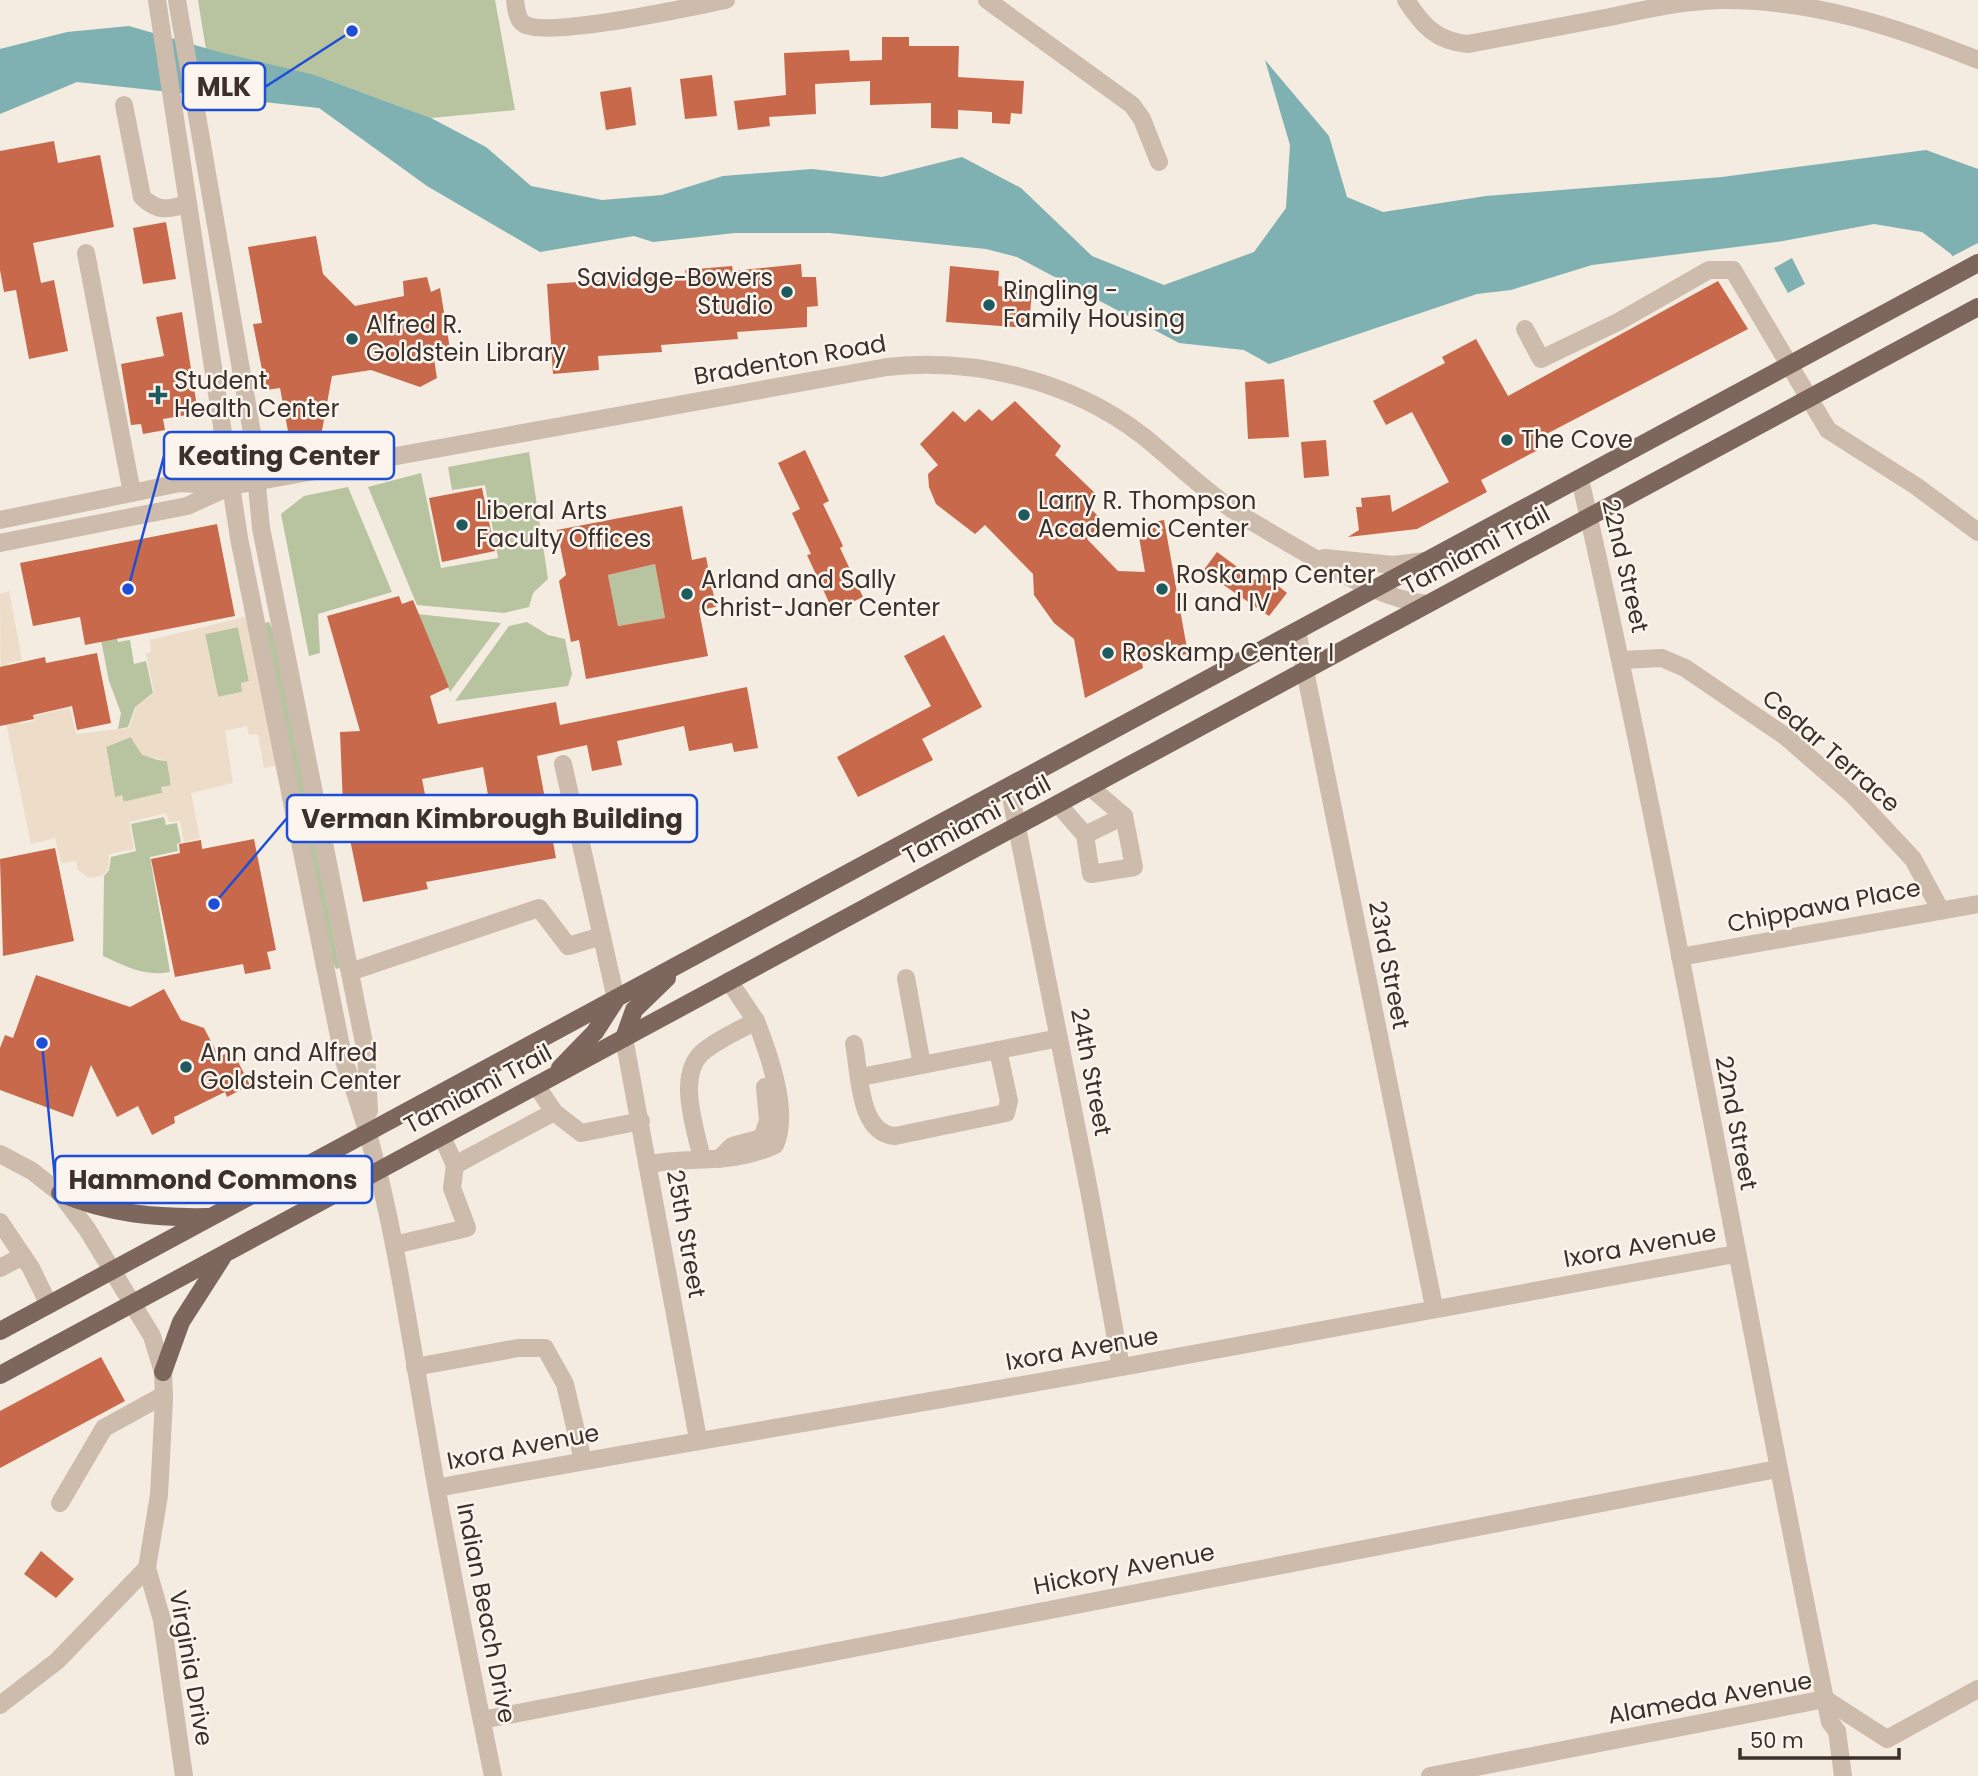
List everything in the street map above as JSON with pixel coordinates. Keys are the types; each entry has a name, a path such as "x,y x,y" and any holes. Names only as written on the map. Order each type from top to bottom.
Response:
{"main road":[{"name":"Tamiami Trail","path":"0,1331 1978,263"},
{"name":"Tamiami Trail","path":"0,1375 1971,311"},
{"path":"624,1038 634,1010 682,964"},
{"path":"553,1076 576,1048 595,1032 616,999"},
{"path":"60,1193 91,1206 126,1215 212,1217"},
{"path":"163,1372 181,1322 224,1254"}],"street":[{"path":"177,0 252,433 255,481 277,616 366,1053 369,1132"},
{"path":"515,0 519,20 526,26 540,28 615,21 726,0"},
{"path":"987,0 1132,106 1142,120 1159,162"},
{"path":"1406,0 1424,26 1440,38 1468,44 1666,3 1724,0 1823,9 1873,22 1978,60"},
{"path":"157,2 231,486 344,1061 369,1132"},
{"path":"124,105 142,198 154,208 162,210 188,204"},
{"path":"86,253 132,493"},
{"path":"1525,328 1541,359 1616,323 1709,270 1732,270 1828,430 1916,486 1978,532"},
{"name":"Bradenton Road","path":"0,543 187,506 231,486 255,481 887,367 966,367 1036,382 1108,414 1141,435 1234,510 1311,556 1373,591 1402,601 1427,604"},
{"name":"22nd Street","path":"1580,479 1622,660 1777,1469 1830,1722 1837,1731 1843,1776"},
{"name":"Bradenton Road","path":"0,520 180,483 231,486"},
{"name":"Bradenton Road","path":"1311,556 1394,565 1429,561"},
{"name":"23rd Street","path":"1297,631 1434,1307"},
{"name":"Cedar Terrace","path":"1622,660 1662,657 1685,668 1784,736 1854,796 1913,859 1940,909"},
{"path":"563,764 616,999"},
{"name":"24th Street","path":"1009,787 1121,1367"},
{"path":"1058,804 1085,835 1091,874 1134,867 1124,816 1090,787"},
{"path":"1085,835 1124,816"},
{"name":"Chippawa Place","path":"1680,957 1978,904"},
{"path":"350,972 539,908 568,946 602,936"},
{"path":"906,978 922,1065"},
{"path":"649,1164 682,1158 731,1160 757,1154 775,1145 781,1133 783,1123 763,1039 756,1021 729,981"},
{"path":"711,1159 687,1094 691,1074 701,1052 756,1021"},
{"name":"25th Street","path":"624,1038 698,1439"},
{"path":"860,1077 1059,1038"},
{"path":"854,1044 868,1119 886,1136 904,1135 1006,1113 1009,1101 998,1050"},
{"path":"536,1086 554,1112 581,1133 640,1121"},
{"path":"455,1165 554,1112"},
{"name":"Indian Beach Drive","path":"369,1132 394,1245 437,1488 493,1776"},
{"path":"394,1245 467,1228 452,1188 455,1165 442,1137"},
{"path":"0,1154 32,1171 60,1193 113,1270 152,1336 163,1372 164,1395 160,1483 147,1568 57,1661 0,1705"},
{"path":"0,1222 6,1242 23,1256 49,1305"},
{"name":"Ixora Avenue","path":"437,1488 698,1439 1121,1367 1434,1307 1735,1254"},
{"path":"0,1268 23,1256"},
{"path":"415,1367 518,1348 545,1348 565,1384 583,1461"},
{"path":"60,1503 104,1428 164,1395"},
{"name":"Hickory Avenue","path":"482,1720 1777,1469"},
{"name":"Virginia Drive","path":"147,1568 162,1620 184,1776"},
{"name":"Alameda Avenue","path":"1430,1776 1825,1699 1887,1739 1978,1689"}],"green space":[{"path":"198,0 495,0 515,110 431,118 315,75 208,62"},
{"path":"529,452 548,579 533,593 529,607 504,613 417,605 368,487 421,473 441,568 498,558 485,485 452,490 448,467"},
{"path":"348,487 392,592 318,614 320,653 309,656 281,514 304,496"},
{"path":"655,564 665,618 618,626 608,575"},
{"path":"417,614 501,623 450,692"},
{"path":"269,622 274,632 340,968 336,969 328,951 264,623"},
{"path":"527,622 548,635 565,639 572,674 568,686 455,701 509,626"},
{"path":"238,627 249,681 242,692 218,697 205,634"},
{"path":"115,631 118,642 130,640 134,664 146,661 153,693 135,707 128,727 118,729 121,713 109,681 100,635"},
{"path":"131,737 145,755 167,761 171,785 162,793 123,802 115,797 106,746"},
{"path":"486,796 494,832 450,841 454,867 448,854 442,825 452,810 450,802"},
{"path":"164,817 166,825 177,823 181,842 177,844 178,851 150,857 170,972 152,973 135,970 103,956 104,876 109,870 111,857 136,851 131,824"}],"shaded area":[{"path":"9,591 22,660 7,663 20,724 35,721 34,716 70,708 76,734 129,728 136,707 154,693 146,654 151,652 150,640 249,616 279,765 264,768 258,734 249,735 247,726 225,731 233,783 191,793 200,838 184,842 180,821 169,822 166,813 129,822 134,849 109,854 108,869 103,875 89,878 78,870 76,861 61,863 55,838 31,844 1,698 0,594","holes":["238,627 249,681 241,683 242,692 218,697 205,634","131,737 142,755 167,761 171,785 161,787 162,793 124,802 122,795 115,797 106,747"]}],"water":[{"path":"129,26 219,52 315,75 431,118 486,147 531,186 602,200 662,195 723,176 812,169 882,177 962,157 1021,188 1092,256 1164,285 1254,252 1286,208 1290,145 1265,60 1329,136 1347,197 1383,212 1486,196 1722,177 1926,150 1978,169 1978,300 1951,254 1922,232 1874,224 1783,241 1592,265 1511,290 1477,294 1269,364 1244,350 1179,343 1017,257 986,249 830,233 735,233 653,242 634,236 540,252 427,186 319,108 77,82 0,114 0,49 67,32"},
{"path":"1792,258 1805,284 1788,293 1774,268"}],"pier":[{"path":"1978,243 1978,304 1949,258"}],"building":[{"path":"882,37 909,37 909,46 959,46 958,77 1024,81 1022,114 1011,113 1010,124 992,123 992,112 958,110 958,129 931,128 931,103 870,105 870,81 815,84 816,114 769,117 770,126 738,130 734,101 786,95 784,53 849,50 850,61 882,60"},
{"path":"712,75 717,116 685,119 680,79"},
{"path":"631,87 636,125 606,130 600,92"},
{"path":"54,141 58,163 100,155 114,227 33,243 41,283 54,280 68,351 29,359 16,290 4,292 0,270 0,151"},
{"path":"166,222 176,279 143,284 133,228"},
{"name":"Alfred R. Goldstein Library","path":"316,236 323,274 355,306 404,296 403,281 427,277 431,292 440,288 451,355 434,359 437,378 420,387 371,370 332,376 321,436 290,442 280,388 266,390 253,324 262,323 248,247"},
{"path":"801,264 802,277 816,277 818,306 807,307 807,327 737,332 738,339 661,345 662,352 598,356 599,370 553,374 547,284 686,275 685,270 732,266 733,271"},
{"name":"Ringling - Family Housing","path":"950,266 999,271 998,286 1032,289 1029,328 946,322"},
{"path":"1718,281 1748,329 1533,441 1538,450 1481,480 1487,492 1417,529 1348,537 1359,530 1356,507 1362,507 1361,498 1390,495 1392,512 1449,482 1412,412 1386,425 1373,401 1445,363 1442,357 1476,339 1508,396"},
{"name":"Student Health Center","path":"182,312 198,413 163,419 165,430 143,434 141,424 131,425 121,364 164,356 156,317"},
{"path":"1284,379 1289,437 1248,439 1245,382"},
{"name":"Larry R. Thompson Academic Center","path":"1015,401 1061,446 1055,455 1096,494 1086,504 1100,518 1095,524 1099,527 1087,539 1118,571 1145,572 1137,525 1164,520 1188,654 1142,662 1143,668 1085,698 1074,639 1054,623 1034,595 1033,574 985,525 975,534 936,504 929,487 928,474 938,465 920,444 953,411 965,422 979,409 992,421"},
{"path":"1326,440 1329,476 1304,478 1301,442"},
{"path":"805,450 829,501 823,504 863,597 833,611 807,555 811,554 792,513 800,509 778,463"},
{"name":"Liberal Arts Faculty Offices","path":"482,488 495,551 442,562 429,498"},
{"name":"Arland and Sally Christ-Janer Center","path":"682,506 692,560 706,557 716,607 699,610 708,656 586,679 579,640 571,642 559,581 566,575 557,530","holes":["655,564 665,618 618,626 608,575"]},
{"path":"217,524 235,616 85,645 80,617 33,626 20,563"},
{"path":"1217,552 1255,580 1261,572 1287,593 1269,616 1203,571"},
{"path":"399,596 402,604 413,600 449,687 430,696 438,724 556,702 560,725 747,687 758,748 734,752 732,743 689,751 684,726 617,741 622,765 592,771 587,745 537,756 556,858 426,882 428,889 363,902 343,806 340,732 360,731 327,616","holes":["483,767 495,834 445,843 443,835 433,836 422,779"]},
{"path":"944,635 982,707 922,739 933,760 858,797 837,757 931,706 904,656"},
{"path":"97,653 111,723 77,730 72,706 33,715 34,719 0,726 0,667 45,657 46,663"},
{"path":"254,839 276,950 267,952 271,969 245,974 243,964 175,977 151,859 180,853 179,844 201,840 202,849"},
{"path":"55,848 74,941 3,956 0,859"},
{"path":"36,975 130,1007 164,989 181,1020 204,1028 219,1057 232,1050 250,1085 227,1097 225,1092 174,1117 175,1123 152,1135 138,1106 117,1117 91,1065 73,1117 0,1090 0,1048 5,1035 13,1038"},
{"path":"101,1357 125,1401 0,1468 0,1411"},
{"path":"41,1551 74,1579 56,1598 24,1574"}],"place":[{"name":"MLK","path":"352,31"},
{"name":"Savidge-Bowers Studio","path":"787,292"},
{"name":"Ringling - Family Housing","path":"989,305"},
{"name":"Alfred R. Goldstein Library","path":"352,339"},
{"name":"Student Health Center","path":"158,395"},
{"name":"The Cove","path":"1507,440"},
{"name":"Larry R. Thompson Academic Center","path":"1024,515"},
{"name":"Liberal Arts Faculty Offices","path":"462,525"},
{"name":"Keating Center","path":"128,589"},
{"name":"Roskamp Center II and IV","path":"1162,589"},
{"name":"Arland and Sally Christ-Janer Center","path":"687,594"},
{"name":"Roskamp Center I","path":"1108,653"},
{"name":"Verman Kimbrough Building","path":"214,904"},
{"name":"Hammond Commons","path":"42,1043"},
{"name":"Ann and Alfred Goldstein Center","path":"186,1067"}]}
